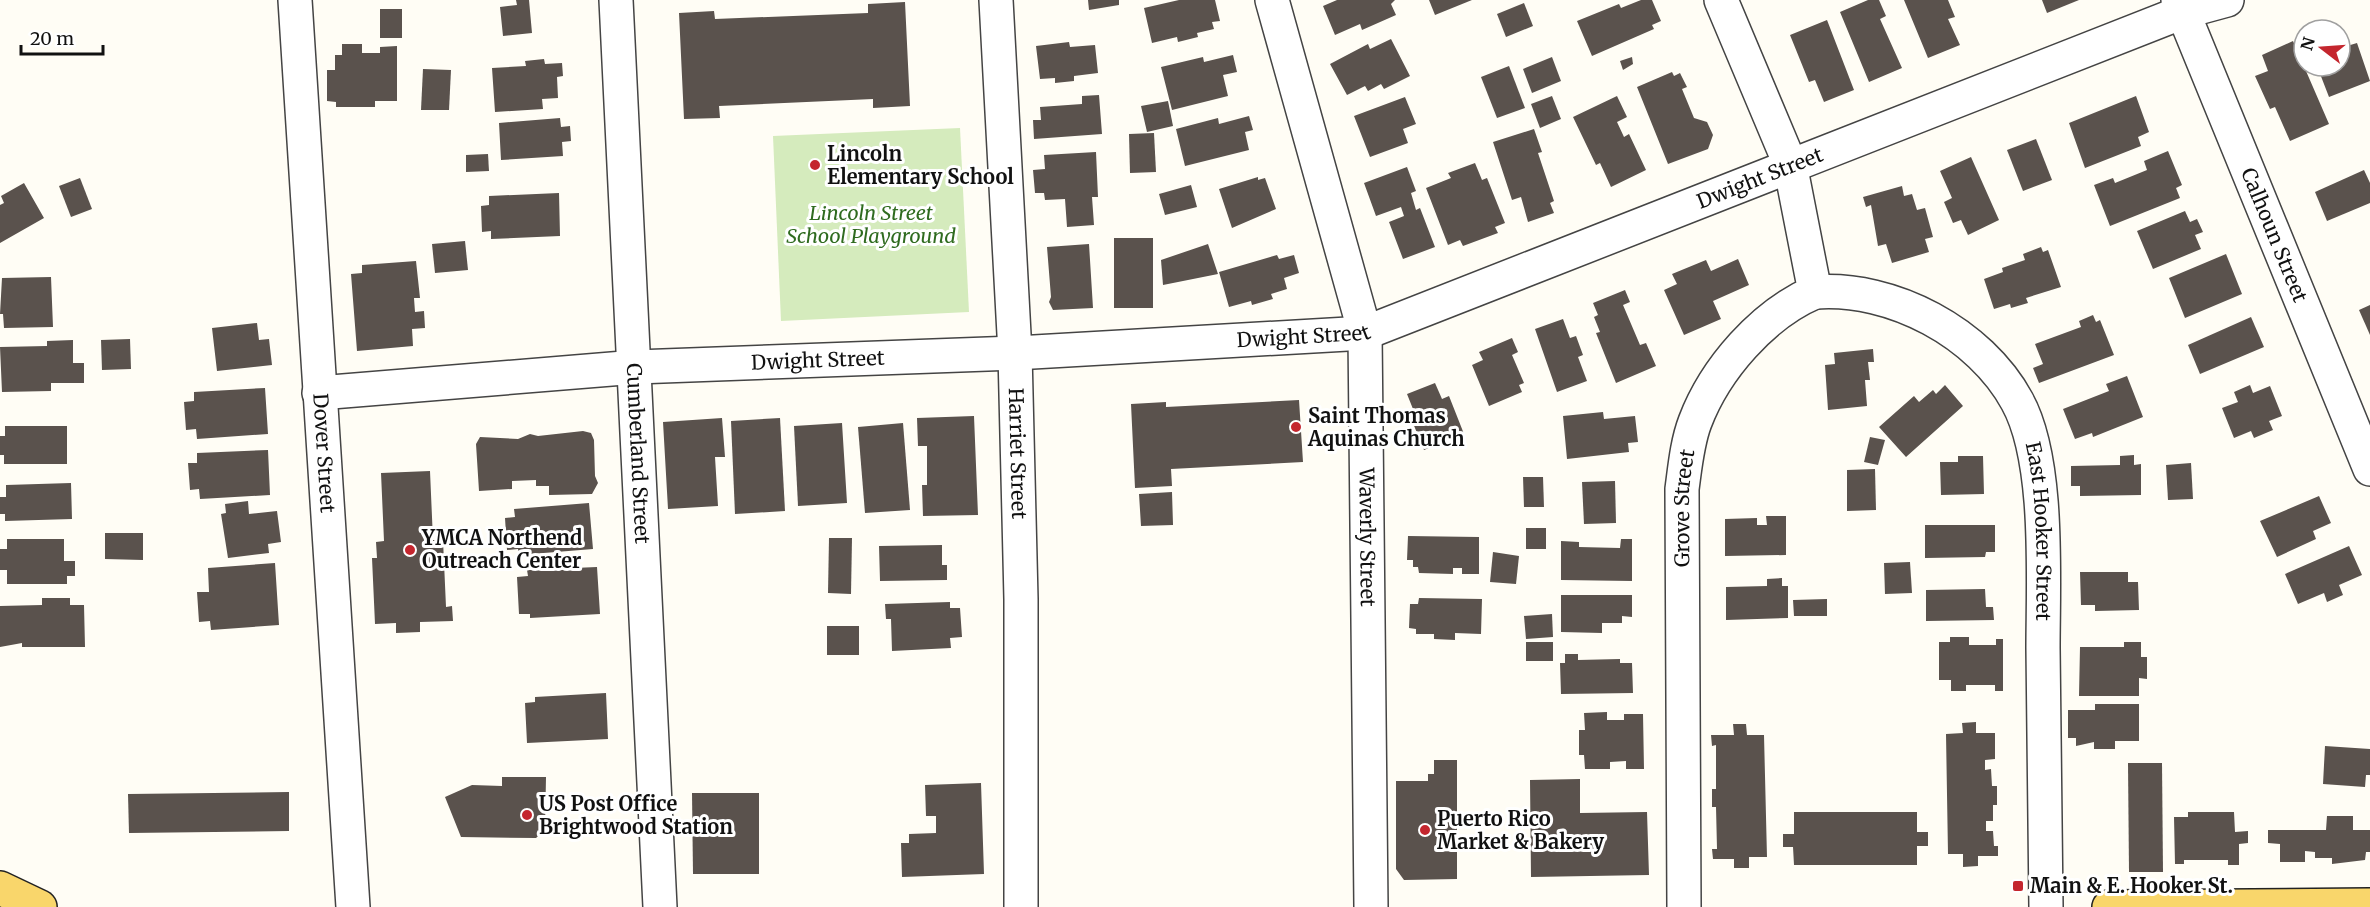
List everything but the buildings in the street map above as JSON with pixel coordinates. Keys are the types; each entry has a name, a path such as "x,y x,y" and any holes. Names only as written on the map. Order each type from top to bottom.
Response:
{"main road":[{"path":"0,888 40,907"},
{"path":"2109,907 2370,905"}],"street":[{"name":"Dover Street","path":"296,0 353,907"},
{"name":"Cumberland Street","path":"616,0 636,367 660,907"},
{"name":"Harriet Street","path":"996,0 1015,353 1021,599 1021,907"},
{"name":"Waverly Street","path":"1272,0 1365,333 1371,907"},
{"path":"1721,0 1790,164 1815,292"},
{"name":"Dwight Street","path":"320,393 636,367 1015,353 1365,333 2181,6 2227,0"},
{"name":"Calhoun Street","path":"2181,6 2370,469"},
{"name":"Grove Street","path":"1684,907 1682,489 1689,444 1705,402 1736,355 1778,314 1815,292"},
{"name":"East Hooker Street","path":"1815,292 1851,293 1900,306 1929,317 1955,333 1980,353 2001,376 2018,402 2030,435 2042,508 2046,907"}],"green space":[{"name":"Lincoln Street School Playground","path":"960,128 969,312 781,321 773,136"}],"place":[{"name":"Lincoln Elementary School","path":"815,165"},
{"name":"Saint Thomas Aquinas Church","path":"1296,427"},
{"name":"YMCA Northend Outreach Center","path":"410,550"},
{"name":"US Post Office Brightwood Station","path":"527,815"},
{"name":"Puerto Rico Market & Bakery","path":"1425,830"},
{"name":"Main & E. Hooker St.","path":"2018,886"}]}
